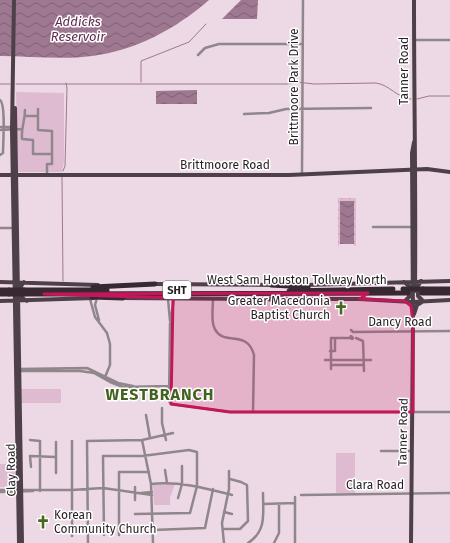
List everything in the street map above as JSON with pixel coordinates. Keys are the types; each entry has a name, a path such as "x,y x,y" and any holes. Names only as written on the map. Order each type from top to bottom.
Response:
{"highway":[{"path":"88,290 95,286 155,284"},
{"path":"271,285 330,290"},
{"name":"West Sam Houston Tollway North","path":"422,291 450,289"},
{"name":"West Sam Houston Tollway North","path":"0,290 9,292 88,290 278,292 330,290 450,292"},
{"name":"West Sam Houston Tollway North","path":"24,292 44,294 368,293 404,291"},
{"name":"West Sam Houston Tollway North","path":"0,294 9,292"},
{"path":"270,299 366,295 368,293"},
{"path":"44,294 46,296 123,298"}],"main road":[{"name":"Clay Road","path":"14,0 13,129 15,228 16,270 20,282 15,310 17,324"},
{"name":"Tanner Road","path":"411,543 413,313 415,267 414,0"},
{"name":"Brittmoore Road","path":"0,175 302,174 414,169 435,169 450,172"},
{"name":"Tanner Road","path":"414,227 412,262 414,281"},
{"path":"404,281 410,277 412,262"},
{"path":"415,267 418,278 421,281"},
{"path":"16,270 21,286 22,298 27,301"},
{"path":"8,282 13,278 16,270"},
{"path":"404,281 409,286 409,297 405,302"},
{"path":"421,281 418,286 418,296 424,301"},
{"path":"0,282 88,285 271,285 450,281"},
{"path":"8,282 12,286 12,297 10,301 15,310"},
{"path":"0,301 17,303 27,301 90,298 359,299 405,302 450,300"},
{"path":"413,313 418,303 424,301"},
{"path":"405,302 410,305 413,313"},
{"name":"Clay Road","path":"17,303 20,491 19,543"},
{"name":"Clay Road","path":"20,511 22,543"}],"street":[{"name":"Brittmoore Park Drive","path":"302,174 303,0"},
{"path":"414,40 450,40"},
{"path":"198,55 205,48 219,44 302,44"},
{"path":"0,100 3,103 3,153 0,155"},
{"path":"244,114 269,113 283,109 303,110 371,108"},
{"path":"38,109 38,130 52,131 52,164 47,164 47,175"},
{"path":"25,110 22,139 33,140 33,154 52,154"},
{"path":"25,116 38,116"},
{"path":"2,128 22,129"},
{"path":"373,227 414,227"},
{"path":"0,228 15,228"},
{"path":"90,298 93,310 107,333 110,344 110,365 105,377"},
{"path":"97,298 95,304 100,323"},
{"path":"168,298 170,324 169,386 171,404 217,411 304,413 450,412"},
{"path":"170,324 174,298"},
{"path":"213,298 213,326 216,332 226,338 242,339 248,342 252,348 254,355 253,412"},
{"name":"Dancy Road","path":"351,330 357,332 450,331"},
{"path":"353,338 357,332"},
{"path":"331,369 331,338 353,338 364,341 364,371"},
{"path":"330,351 335,351 335,338"},
{"path":"324,360 371,360"},
{"path":"331,365 364,365"},
{"path":"18,370 87,368 118,382 138,386 169,386"},
{"path":"162,408 166,440"},
{"path":"146,415 150,438"},
{"path":"88,543 88,441 142,440 174,433"},
{"path":"30,440 40,440 40,491"},
{"path":"142,440 151,484 153,543"},
{"path":"72,441 72,536"},
{"path":"56,442 56,473"},
{"path":"104,535 103,456 146,455 193,450 197,452 197,486 190,513 135,514"},
{"path":"381,451 412,451"},
{"path":"31,466 30,456 56,457"},
{"path":"178,498 182,484 182,466"},
{"path":"165,470 167,483"},
{"path":"119,535 119,472 149,472"},
{"path":"224,543 224,512 228,494 230,472"},
{"path":"223,530 238,530 245,526 248,521 247,489 244,483 230,479"},
{"path":"151,484 167,483 197,486 232,495"},
{"path":"135,487 135,500"},
{"path":"0,491 103,488 119,489 140,494 152,494"},
{"path":"153,530 205,528 213,489"},
{"path":"248,543 261,532 263,523 263,493"},
{"name":"Clara Road","path":"301,494 450,493"},
{"path":"295,497 295,543"},
{"path":"263,504 295,503"},
{"path":"274,543 279,533 279,504"},
{"path":"224,512 232,514"}],"highlighted area":[{"path":"368,293 360,299 405,301 411,306 413,322 413,412 230,412 171,404 173,298 44,294"}],"shaded area":[{"path":"16,92 64,93 64,161 62,172 18,172"},
{"path":"338,198 356,198 356,246 354,246 354,202 341,201 340,244 338,247"},
{"path":"20,389 61,389 61,403 20,403"},
{"path":"336,453 355,453 355,493 336,493"},
{"path":"0,464 16,464 17,487 0,487"},
{"path":"175,484 170,498 170,505 154,505 153,485"}],"water":[{"name":"Addicks Reservoir","path":"0,0 209,0 169,29 155,37 124,49 92,56 58,58 0,56"},
{"path":"241,0 258,0 257,19 222,19"},
{"path":"197,90 197,104 156,104 156,91"},
{"path":"340,201 354,201 354,244 340,244"}],"waterway":[{"path":"141,82 141,61 189,42 206,24"},
{"path":"16,84 287,84 297,82 314,84 376,83 411,99"},
{"path":"63,171 65,166 66,83"},
{"path":"0,84 10,84"},
{"path":"417,99 429,96 450,96"},
{"path":"62,177 63,281"}],"place":[{"name":"Greater Macedonia Baptist Church","path":"341,308"},
{"name":"Korean Community Church","path":"43,522"}],"district":[{"name":"WESTBRANCH","path":"160,394"}]}
